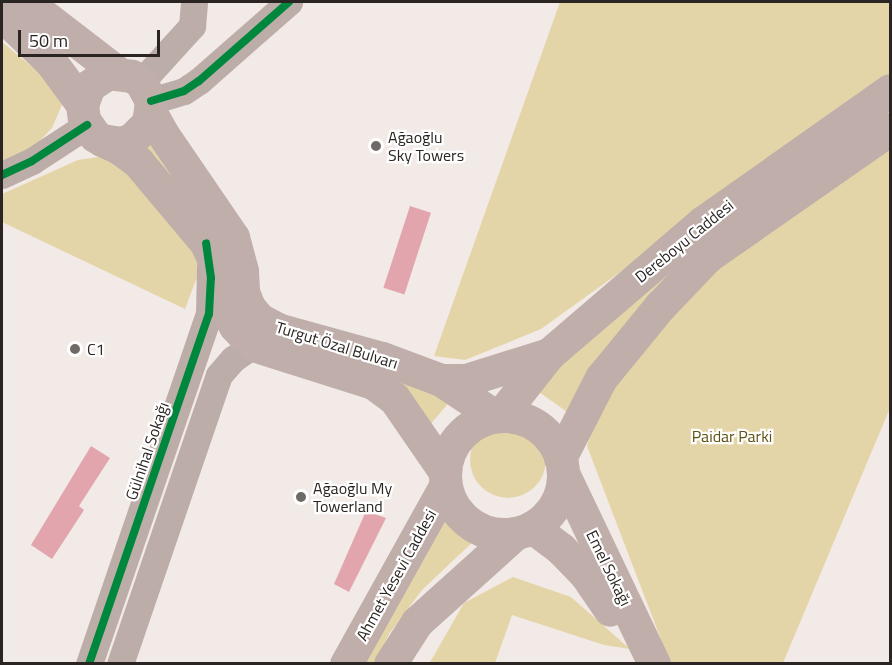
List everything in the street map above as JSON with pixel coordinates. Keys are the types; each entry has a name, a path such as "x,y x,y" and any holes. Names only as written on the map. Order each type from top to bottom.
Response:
{"main road":[{"name":"Turgut Özal Bulvarı","path":"26,2 140,92 162,133 233,237 242,271 243,292 249,308 259,320 280,330 382,358 441,380 498,416 526,420 537,426 555,445 562,465"},
{"name":"Turgut Özal Bulvarı","path":"2,15 51,62 90,123 138,162 206,243 220,274 228,314 234,326 253,345 373,383 394,398 445,479 452,504 464,519 479,529 498,534 524,530"},
{"path":"98,78 140,92 141,133 132,139 121,142 90,123 89,86 98,78"},
{"name":"Dereboyu Caddesi","path":"498,416 549,354 703,222 891,90"},
{"name":"Dereboyu Caddesi","path":"562,465 601,378 660,306 708,256 891,129"},
{"path":"441,380 466,380 549,354"},
{"path":"445,479 447,457 462,433 473,424 498,416"},
{"path":"390,663 417,622 524,530 545,517 555,504 562,465"},
{"name":"Emel Sokağı","path":"562,465 654,663"},
{"name":"Ahmet Yesevi Caddesi","path":"346,663 445,479"},
{"name":"Emel Sokağı","path":"524,530 561,549 586,574 615,617 636,663"}],"street":[{"path":"140,92 192,26 194,2"},
{"path":"140,92 184,92 289,2"},
{"path":"2,175 32,161 90,123"},
{"name":"Gülnihal Sokağı","path":"89,663 209,314 211,278 206,243"},
{"path":"120,663 219,375 233,358 253,345"}],"green space":[{"path":"560,2 890,2 890,78 541,329 465,360 434,356"},
{"path":"2,42 48,80 64,100 52,128 34,147 2,163"},
{"path":"890,105 890,118 701,251 567,412 528,384 575,333"},
{"name":"Paidar Parki","path":"890,132 890,408 783,663 670,663 587,446 606,378 660,306"},
{"path":"151,142 222,232 242,310 255,326 277,336 457,393 429,426 400,389 373,375 258,335 249,327 232,300 218,236 145,146"},
{"path":"105,156 134,170 202,264 185,309 2,222 2,194 78,160"},
{"path":"516,422 529,428 540,439 546,452 544,475 529,492 516,498 500,498 487,492 472,475 470,452 476,439 493,424"},
{"path":"436,508 454,525 478,537 422,590 389,634 375,663 358,664"},
{"path":"513,577 571,597 630,649 604,645 512,615 495,663 429,664 464,603"}],"shaded area":[{"path":"410,206 431,213 404,295 383,288"},
{"path":"91,446 110,458 79,506 84,510 52,559 31,545"},
{"path":"366,511 386,518 349,592 334,584"}],"cycle path":[{"path":"151,101 184,91 199,81 289,2"},
{"path":"2,175 32,161 87,125"},
{"path":"89,664 209,314 211,278 206,243"}],"place":[{"name":"Ağaoğlu Sky Towers","path":"376,146"},
{"name":"C1","path":"75,349"},
{"name":"Ağaoğlu My Towerland","path":"301,497"}]}
